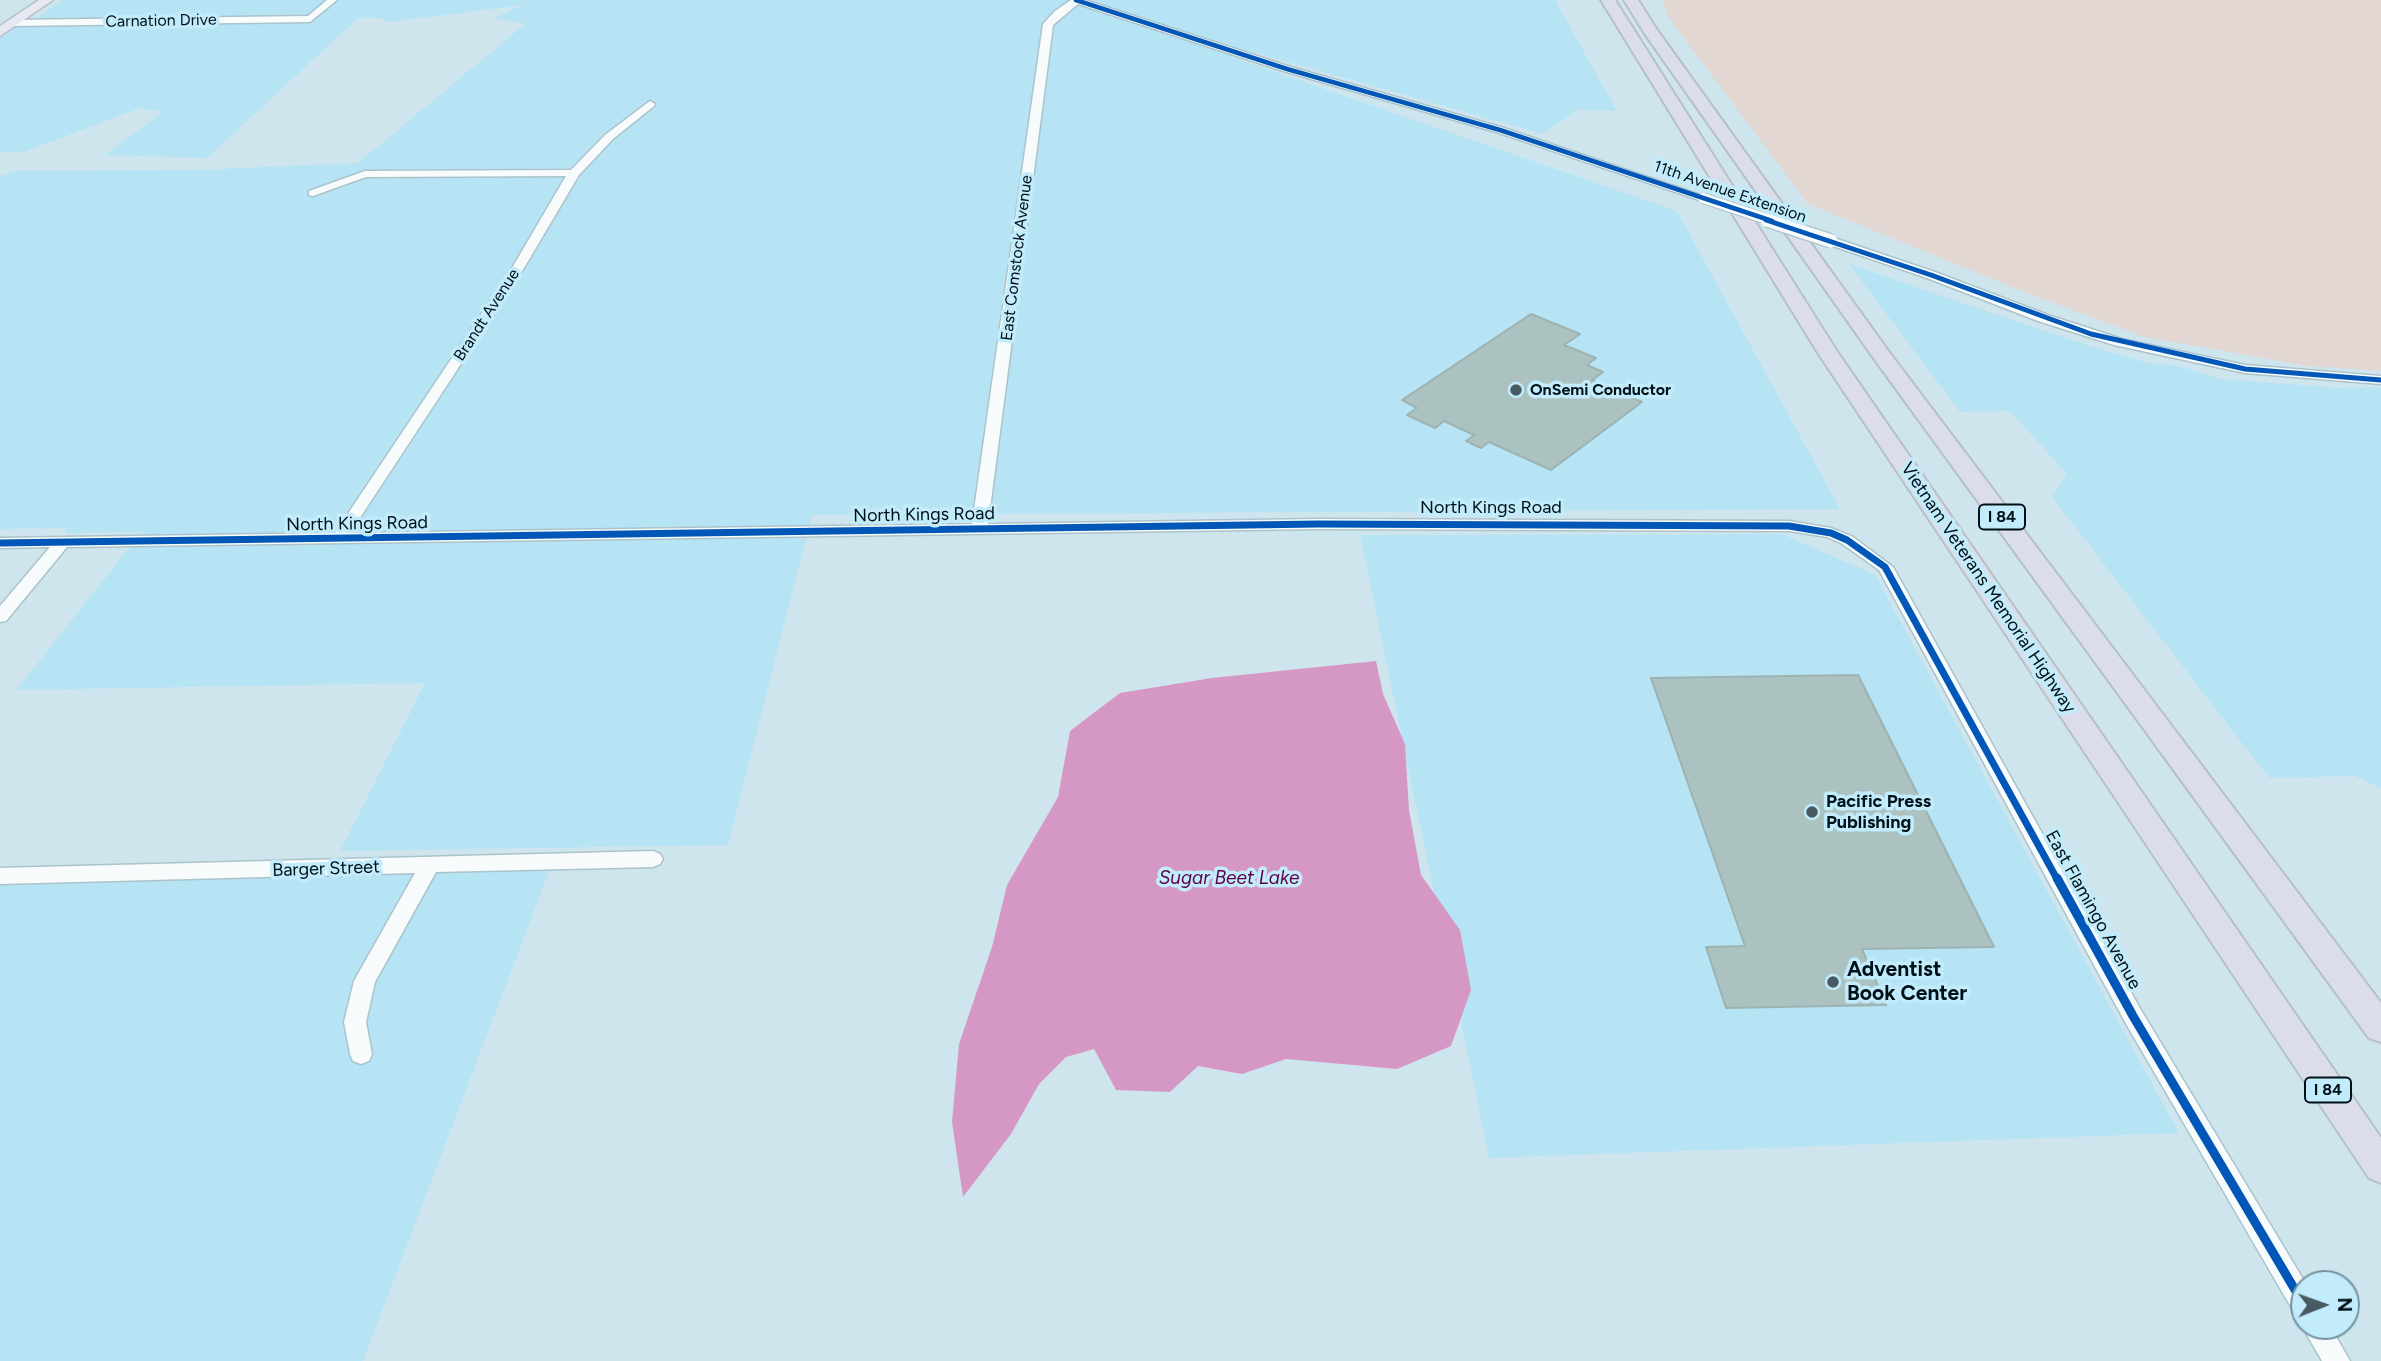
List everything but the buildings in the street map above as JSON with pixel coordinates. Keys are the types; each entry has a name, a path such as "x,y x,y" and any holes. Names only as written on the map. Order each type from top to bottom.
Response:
{"highway":[{"name":"Vietnam Veterans Memorial Highway","path":"1608,0 1828,353 2381,1167"},
{"name":"I 84","path":"1631,0 1650,31 1874,345 2381,1028"}],"main road":[{"path":"0,32 47,0"}],"street":[{"name":"Carnation Drive","path":"13,23 310,19 332,0"},
{"name":"11th Avenue Extension","path":"1077,0 1287,68 1500,130 1931,275 2043,318 2119,342 2245,369 2381,380"},
{"name":"East Comstock Avenue","path":"979,530 1048,24 1077,0"},
{"name":"Brandt Avenue","path":"338,540 518,268 574,173 609,137 650,104"},
{"path":"313,193 365,174 574,173"},
{"name":"North Kings Road","path":"0,543 1318,524 1789,526 1831,533 1847,540"},
{"name":"East Flamingo Avenue","path":"1847,540 1885,567 2133,1016 2290,1281"},
{"path":"0,617 63,542"},
{"name":"Barger Street","path":"0,876 653,859"},
{"path":"361,1054 355,1022 365,981 429,866"},
{"path":"2324,1340 2337,1361"}],"shaded area":[{"path":"63,0 1555,0 1617,111 1576,110 1543,134 1256,53 1241,60 1677,211 1840,509 812,515 728,845 340,851 425,683 16,690 142,532 64,533 67,528 0,529 0,176 16,171 196,170 358,163 525,24 494,18 523,5 389,22 380,18 358,18 207,158 105,155 163,112 140,108 24,152 0,152 0,27 25,26"},
{"path":"1662,0 2381,0 2381,371 2308,366 2145,337 2022,291 1808,204 1669,18"},
{"path":"1849,264 2074,341 2148,363 2178,366 2221,379 2340,388 2381,387 2381,788 2355,776 2269,778 2052,497 2067,474 2010,411 1960,412"},
{"path":"1782,534 1875,575 2179,1133 1489,1158 1360,535"},
{"path":"550,869 363,1361 0,1361 0,876"}],"water":[{"name":"Sugar Beet Lake","path":"1376,661 1383,694 1405,744 1409,810 1421,875 1460,930 1471,990 1451,1046 1397,1069 1286,1059 1242,1074 1198,1066 1170,1092 1116,1090 1094,1049 1066,1057 1039,1084 1011,1134 963,1197 952,1122 959,1044 992,947 1007,885 1058,797 1070,731 1120,693 1212,678"}],"cycle path":[{"path":"1076,0 1287,69 1500,130 1931,275 2091,334 2245,369 2381,380"},
{"path":"0,543 1318,524 1789,526 1831,533 1847,540 1885,567 2133,1016 2290,1281"}],"place":[{"name":"OnSemi Conductor","path":"1516,390"},
{"name":"Pacific Press Publishing","path":"1812,812"},
{"name":"Adventist Book Center","path":"1833,982"}]}
